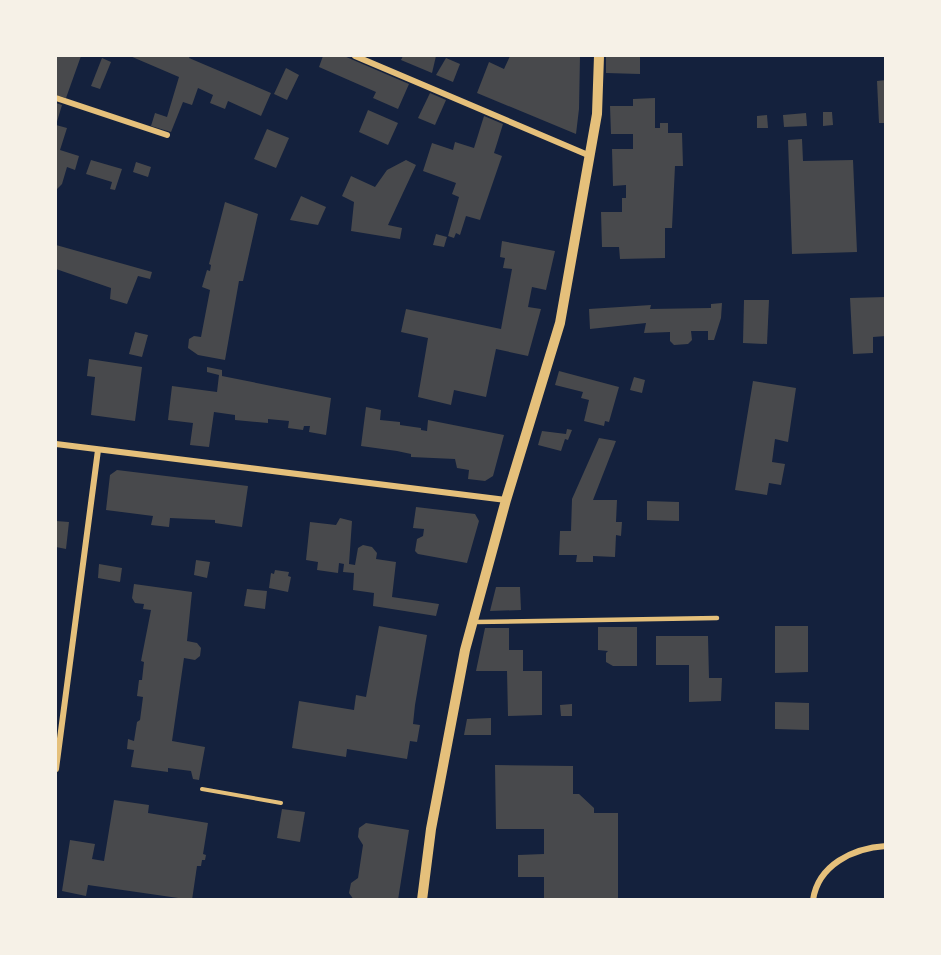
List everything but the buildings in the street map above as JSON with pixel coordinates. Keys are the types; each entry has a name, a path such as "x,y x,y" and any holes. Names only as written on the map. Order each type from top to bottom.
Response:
{"street":[{"path":"355,56 588,155"},
{"path":"422,900 430,829 472,622 560,322 597,114 599,56"},
{"path":"56,98 166,135"},
{"path":"56,444 506,500"},
{"path":"56,769 98,450"},
{"path":"813,900 814,888 831,865 856,851 885,846"}],"lane":[{"path":"472,622 717,618"}],"path":[{"path":"202,789 281,803"}]}
